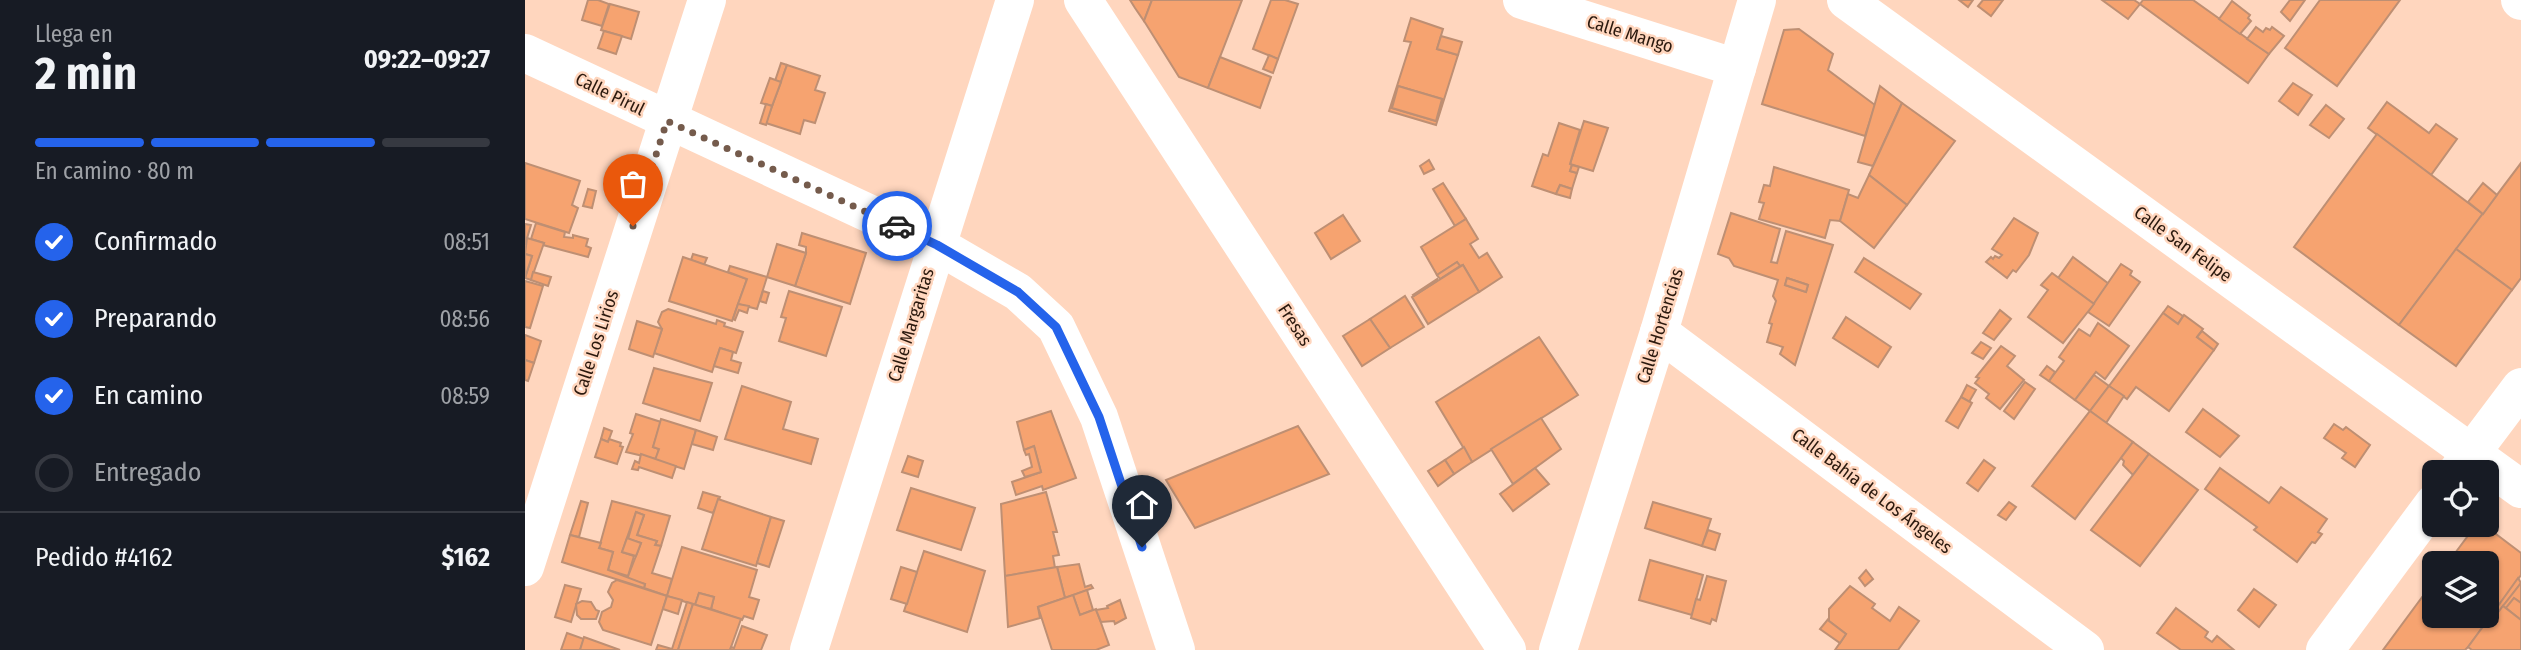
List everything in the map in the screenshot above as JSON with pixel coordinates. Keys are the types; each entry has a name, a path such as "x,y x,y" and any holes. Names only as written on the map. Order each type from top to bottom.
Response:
{"street":[{"name":"Calle Los Lirios","path":"525,567 707,0"},
{"name":"Calle Margaritas","path":"809,650 1015,0"},
{"name":"Fresas","path":"1083,0 1507,650"},
{"name":"Calle Mango","path":"1522,0 1737,68"},
{"name":"Calle Hortencias","path":"1558,650 1659,332 1758,0"},
{"name":"Calle San Felipe","path":"1846,0 2460,460"},
{"name":"Calle Pirul","path":"525,53 937,245 1018,292 1056,327 1099,417 1176,650"},
{"name":"Calle Bahía de Los Ángeles","path":"1659,332 2085,650"},
{"path":"2466,460 2521,387"},
{"name":"Calle San Felipe","path":"2499,479 2521,489"},
{"path":"2325,650 2422,519"}],"building":[{"path":"588,0 609,4 602,26 582,20"},
{"path":"1130,0 1152,0 1144,21 1135,8"},
{"path":"1152,0 1242,0 1208,88 1179,77 1144,21"},
{"path":"1271,0 1298,4 1278,59 1253,49"},
{"path":"1959,0 1973,0 1968,7"},
{"path":"1983,0 2003,0 1991,16 1978,6"},
{"path":"2102,0 2134,0 2140,4 2128,19"},
{"path":"2143,0 2193,0 2269,54 2248,83 2140,4"},
{"path":"2290,0 2305,0 2290,21 2281,12"},
{"path":"2320,0 2400,0 2337,86 2285,48"},
{"path":"2232,1 2250,15 2248,18 2251,21 2240,34 2219,19"},
{"path":"610,4 639,12 631,39 601,30"},
{"path":"1411,18 1443,29 1437,49 1458,55 1436,125 1389,111 1411,42 1404,41","holes":["1398,86 1442,99 1436,121 1392,108"]},
{"path":"2256,27 2263,32 2272,27 2284,36 2269,54 2247,39"},
{"path":"1799,29 1833,54 1828,70 1875,105 1865,136 1762,104 1784,30"},
{"path":"604,31 622,36 616,54 598,48"},
{"path":"1441,36 1462,42 1458,55 1437,49"},
{"path":"1269,55 1278,59 1273,73 1263,69"},
{"path":"1220,57 1271,77 1260,108 1208,88"},
{"path":"781,63 787,65 781,82 775,81"},
{"path":"787,65 820,76 815,90 825,93 815,123 804,120 800,134 766,123"},
{"path":"770,78 781,82 772,106 761,103"},
{"path":"2293,83 2312,95 2298,115 2279,101"},
{"path":"1398,86 1442,99 1436,121 1392,108"},
{"path":"1880,86 1902,103 1873,166 1858,162"},
{"path":"2387,102 2429,133 2436,124 2457,139 2431,175 2368,128"},
{"path":"1902,103 1955,141 1907,205 1869,175"},
{"path":"766,104 772,106 766,125 760,123"},
{"path":"2326,105 2344,119 2329,138 2310,125"},
{"path":"1584,121 1608,128 1593,171 1570,164"},
{"path":"1559,123 1580,130 1570,164 1570,171 1577,173 1572,189 1560,185 1556,194 1532,186 1543,154 1548,156"},
{"path":"2377,134 2483,214 2399,325 2294,247"},
{"path":"1429,160 1434,169 1424,174 1420,166"},
{"path":"525,163 580,181 572,205 578,208 569,233 525,219"},
{"path":"2521,163 2521,278 2512,290 2456,249"},
{"path":"1572,165 1579,167 1577,173 1570,171"},
{"path":"1774,167 1849,190 1840,221 1830,220 1825,238 1759,219 1764,203 1759,202 1764,185 1770,186"},
{"path":"1869,175 1907,205 1874,248 1840,221 1848,194 1858,198"},
{"path":"1443,183 1466,219 1455,226 1433,189"},
{"path":"2483,183 2497,195 2483,214 2468,202"},
{"path":"1560,185 1572,189 1570,198 1556,194"},
{"path":"588,189 596,191 592,208 583,206"},
{"path":"1731,213 1780,229 1771,262 1777,263 1786,231 1833,245 1795,365 1780,354 1783,347 1767,342 1772,324 1769,323 1776,301 1773,296 1778,280 1734,266 1729,258 1718,254","holes":["1787,278 1808,285 1806,292 1785,285"]},
{"path":"1343,215 1360,241 1331,259 1315,233"},
{"path":"2014,218 2038,233 2029,255 2016,272 2013,270 2007,278 1986,262 1991,257 1999,258 2002,255 1992,249"},
{"path":"1466,219 1478,239 1470,244 1479,258 1487,253 1502,277 1479,292 1463,265 1460,266 1457,262 1437,275 1421,247"},
{"path":"536,223 565,232 564,237 573,238 573,235 588,239 586,246 591,248 588,257 543,245 544,243 531,239"},
{"path":"525,224 531,225 525,245"},
{"path":"802,233 866,253 850,304 795,286 806,253 806,247 799,245"},
{"path":"527,238 544,243 531,280 525,278 532,256 525,254"},
{"path":"777,244 806,253 795,286 767,277"},
{"path":"2456,249 2512,290 2456,366 2399,325"},
{"path":"525,254 532,256 525,278"},
{"path":"693,254 707,258 704,265 691,260"},
{"path":"683,257 747,279 732,321 669,301"},
{"path":"2073,257 2109,284 2094,304 2058,278"},
{"path":"1864,258 1921,294 1910,309 1855,272"},
{"path":"1457,262 1460,266 1440,279 1437,275"},
{"path":"2121,264 2132,271 2130,275 2140,282 2109,326 2088,312"},
{"path":"1463,265 1479,292 1428,324 1412,297"},
{"path":"730,266 767,277 757,309 738,304 747,279 728,272"},
{"path":"533,272 551,277 548,286 531,280"},
{"path":"2052,273 2094,304 2063,343 2028,317 2048,290 2041,285"},
{"path":"1787,278 1808,285 1806,292 1785,285"},
{"path":"1437,279 1437,281 1413,295"},
{"path":"525,281 543,286 530,328 525,327"},
{"path":"763,291 769,293 766,303 760,301"},
{"path":"789,291 842,307 826,356 779,341 786,318 781,317"},
{"path":"1405,296 1424,327 1390,348 1370,319"},
{"path":"738,304 749,306 747,313 739,310 735,320 733,319"},
{"path":"2168,306 2183,316 2178,324 2163,313"},
{"path":"668,309 716,324 717,320 725,323 724,326 743,332 736,353 720,348 712,372 654,353 662,329 658,322 662,312"},
{"path":"2000,310 2011,319 1994,340 1983,333"},
{"path":"2163,313 2178,324 2184,315 2203,329 2197,337 2214,350 2169,411 2136,387 2127,399 2109,386"},
{"path":"1846,317 1891,347 1878,367 1833,338"},
{"path":"1370,319 1390,348 1362,366 1343,336"},
{"path":"637,321 662,329 653,357 629,349"},
{"path":"2098,323 2129,346 2105,379 2096,372 2075,400 2049,381 2064,361 2059,357 2079,329 2090,336"},
{"path":"2202,331 2218,344 2214,350 2197,337"},
{"path":"525,335 541,341 534,363 525,360"},
{"path":"1539,337 1578,395 1472,462 1436,402"},
{"path":"1981,342 1991,348 1983,359 1972,353"},
{"path":"2001,346 2015,356 2007,366 2024,380 2000,409 1986,398 1989,394 1975,383 1979,378 1976,377"},
{"path":"720,348 733,352 731,360 741,363 738,373 714,366"},
{"path":"525,360 534,363 528,381 525,380"},
{"path":"2047,366 2055,372 2049,381 2040,375"},
{"path":"654,368 712,383 700,421 643,403"},
{"path":"2094,375 2109,386 2090,411 2075,400"},
{"path":"2025,382 2035,389 2014,419 2004,411"},
{"path":"1967,385 1976,390 1969,402 1961,397"},
{"path":"742,386 791,402 783,429 818,439 811,464 725,439"},
{"path":"2109,386 2124,396 2106,423 2090,411"},
{"path":"1961,397 1972,403 1958,428 1946,421"},
{"path":"2203,409 2239,436 2220,457 2186,432"},
{"path":"1051,411 1076,478 1043,490 1042,486 1016,495 1012,482 1041,472 1034,446 1024,450 1017,422"},
{"path":"2090,411 2133,442 2075,519 2032,486"},
{"path":"636,414 661,422 653,447 659,449 656,459 626,452 633,434 630,433"},
{"path":"1541,418 1561,449 1513,484 1491,449"},
{"path":"661,419 696,430 684,469 655,460 659,449 653,447"},
{"path":"2334,424 2343,430 2346,427 2370,445 2355,467 2342,458 2346,453 2324,438"},
{"path":"1298,426 1329,474 1195,528 1166,480"},
{"path":"604,428 612,431 608,442 601,439"},
{"path":"696,430 717,437 713,450 692,444"},
{"path":"601,439 621,443 620,446 623,447 617,464 595,457"},
{"path":"2133,442 2149,454 2133,475 2123,465 2121,458"},
{"path":"1034,446 1041,472 1025,477 1022,471 1032,467 1029,454 1026,455 1024,450"},
{"path":"1464,447 1472,462 1454,474 1445,460"},
{"path":"641,454 676,466 672,478 639,467 638,470 632,469 635,461 639,463"},
{"path":"2149,454 2198,490 2140,566 2091,530"},
{"path":"908,456 923,461 918,477 902,472"},
{"path":"1445,460 1454,474 1438,486 1428,471"},
{"path":"1984,460 1995,468 1978,491 1967,483"},
{"path":"1535,468 1549,484 1513,511 1500,494"},
{"path":"2220,468 2269,503 2281,487 2327,519 2318,532 2322,534 2315,543 2312,542 2297,562 2254,530 2257,527 2205,489"},
{"path":"911,488 975,508 961,550 897,530"},
{"path":"703,492 720,497 713,513 698,508"},
{"path":"1046,492 1057,532 1053,532 1059,555 1053,556 1055,568 1005,576 1001,504"},
{"path":"718,499 771,517 756,566 702,549"},
{"path":"581,501 588,503 579,537 570,535"},
{"path":"612,501 670,516 661,546 655,545 657,541 637,535 644,515 636,512 622,552 634,556 628,576 608,570 613,552 599,548"},
{"path":"1653,502 1711,519 1702,546 1645,528"},
{"path":"2009,502 2016,507 2006,520 1998,515"},
{"path":"636,512 644,515 637,535 657,541 655,545 661,546 652,573 672,579 667,596 644,588 645,584 627,579 641,543 628,539"},
{"path":"771,517 784,521 769,567 757,563"},
{"path":"1708,530 1720,534 1715,550 1702,546"},
{"path":"570,535 601,543 599,548 613,552 608,570 645,584 644,588 562,562"},
{"path":"2499,536 2521,553 2521,575 2499,605 2499,551 2457,551 2467,537"},
{"path":"627,538 641,543 636,556 622,552"},
{"path":"682,547 757,570 749,597 759,600 753,619 744,616 742,620 711,609 714,597 699,593 695,605 667,596"},
{"path":"924,551 985,571 967,632 904,611"},
{"path":"1650,560 1703,575 1692,615 1639,600"},
{"path":"1079,564 1085,587 1091,585 1093,588 1065,598 1057,567"},
{"path":"901,567 917,572 907,604 891,599"},
{"path":"1057,567 1065,598 1038,607 1040,618 1008,627 1005,576"},
{"path":"1866,570 1873,579 1865,586 1859,578"},
{"path":"1707,576 1726,581 1716,621 1712,619 1710,624 1691,618"},
{"path":"2518,578 2521,583 2499,611 2499,605"},
{"path":"617,580 667,596 651,645 603,630 599,622 602,612 611,607 613,600 608,592 612,583"},
{"path":"2521,583 2521,603 2514,598 2506,608 2503,606"},
{"path":"565,585 581,589 571,622 555,617"},
{"path":"1850,586 1875,604 1872,608 1890,621 1899,607 1919,621 1898,650 1835,650 1846,634 1829,621 1829,609"},
{"path":"2254,589 2276,605 2259,627 2238,610"},
{"path":"1087,590 1093,610 1080,615 1073,595"},
{"path":"699,593 714,597 711,609 695,605"},
{"path":"1073,595 1080,615 1096,609 1109,645 1096,650 1052,650 1038,607"},
{"path":"667,596 682,600 678,614 663,609"},
{"path":"2422,597 2422,628 2482,628 2465,650 2383,650"},
{"path":"2514,598 2521,603 2521,620 2506,608"},
{"path":"1120,600 1126,618 1115,624 1114,621 1101,622 1096,610 1108,608 1107,606"},
{"path":"582,601 591,602 599,611 596,619 581,619 577,615 576,604"},
{"path":"687,602 693,604 678,650 656,650 658,645 672,649"},
{"path":"693,604 741,619 730,650 678,650"},
{"path":"2503,606 2521,620 2521,650 2472,650 2468,647 2482,628 2499,628 2499,611"},
{"path":"2176,608 2208,632 2205,637 2212,642 2217,636 2234,650 2181,650 2157,633"},
{"path":"1829,618 1829,621 1846,634 1840,643 1820,629"},
{"path":"742,626 767,635 761,650 730,650 731,647 734,648"},
{"path":"567,633 584,639 580,650 561,650"},
{"path":"584,637 620,650 580,650"}],"way so far":[{"path":"633,226 667,121 897,226"}],"route":[{"path":"897,226 937,245 1018,292 1056,327 1099,417 1142,547"}]}
